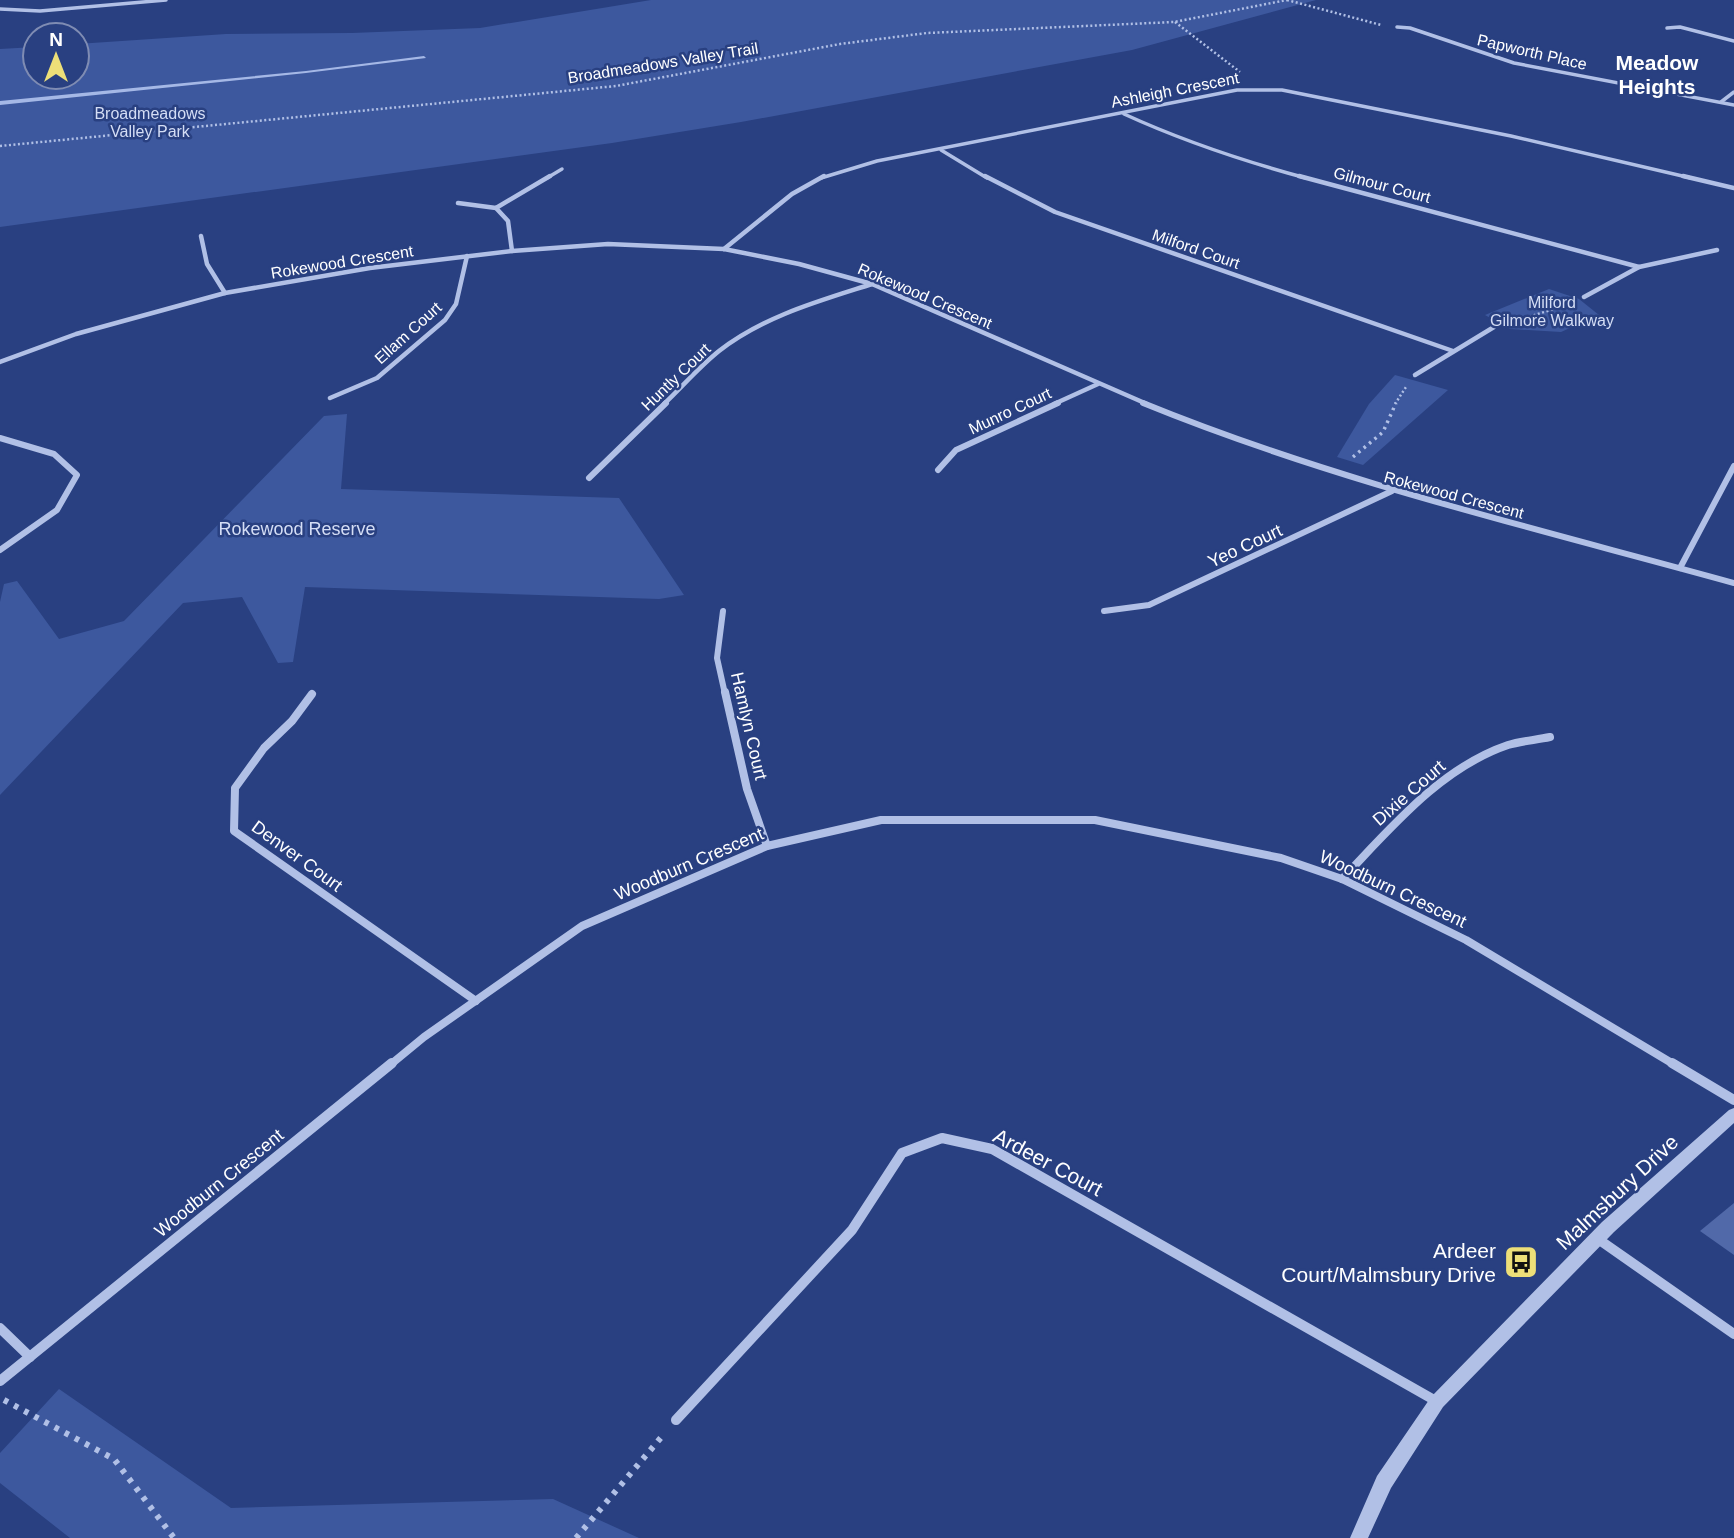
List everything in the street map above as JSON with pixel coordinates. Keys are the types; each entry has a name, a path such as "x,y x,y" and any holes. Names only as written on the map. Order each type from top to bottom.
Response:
{"street":[{"path":"0,9 40,11 166,0"},
{"path":"1410,28 1418,24"},
{"path":"1667,28 1682,26 1734,41"},
{"name":"Papworth Place","path":"1397,27 1410,28 1514,63 1734,105"},
{"name":"Ashleigh Crescent","path":"724,249 792,194 826,175 877,161 1237,90 1282,90 1511,136 1734,188"},
{"path":"1721,102 1734,92"},
{"name":"Gilmour Court","path":"1124,114 1199,147 1250,163 1639,267"},
{"name":"Milford Court","path":"941,150 991,180 1055,212 1453,351"},
{"path":"458,203 496,208 562,169"},
{"path":"496,208 508,221 512,251"},
{"path":"201,236 207,264 225,293"},
{"name":"Rokewood Crescent","path":"0,362 76,334 225,293 370,268 512,251 608,244 724,249 799,264 872,284 1207,429 1334,473 1734,583"},
{"name":"Gilmour Court","path":"1584,297 1639,267 1717,250"},
{"name":"Ellam Court","path":"330,398 377,378 445,320 456,304 467,256"},
{"name":"Huntly Court","path":"589,478 718,352 743,335 787,312 872,284"},
{"path":"1415,375 1494,327"},
{"name":"Munro Court","path":"938,470 956,450 1098,384"},
{"path":"0,438 54,454 77,475 57,510 0,550"},
{"path":"1680,568 1734,466"},
{"name":"Yeo Court","path":"1104,611 1149,605 1392,491"},
{"name":"Hamlyn Court","path":"723,611 717,658 747,789 767,846"},
{"name":"Denver Court","path":"312,694 292,721 264,748 235,788 234,831 476,1001"},
{"name":"Dixie Court","path":"1342,879 1418,802 1460,769 1504,747 1550,737"},
{"name":"Woodburn Crescent","path":"0,1381 424,1037 582,926 767,846 880,821 1095,821 1282,858 1342,879 1466,940 1734,1100"},
{"name":"Malmsbury Drive","path":"1359,1538 1384,1482 1437,1402 1598,1239 1734,1114"},
{"name":"Ardeer Court","path":"676,1420 852,1230 902,1153 942,1138 992,1149 1437,1402"},
{"path":"1598,1239 1734,1334"},
{"path":"0,1328 30,1357"}],"path":[{"name":"Broadmeadows Valley Trail","path":"0,146 616,86 840,44 927,33 1174,22 1287,0"},
{"path":"1287,0 1362,22 1397,27"},
{"path":"1174,22 1262,89"},
{"path":"1494,327 1563,308 1584,297"},
{"path":"1334,473 1383,432 1398,397 1415,375"},
{"path":"0,1398 114,1459 174,1538"},
{"path":"576,1538 676,1420"}],"green space":[{"name":"Broadmeadows Valley Park","path":"651,0 1316,0 1132,50 741,122 612,143 0,227 0,49 21,48 21,91 91,91 91,43 226,34 480,28"},
{"name":"Milford Gilmore Walkway","path":"1549,289 1579,299 1599,315 1561,332 1510,329 1485,315"},
{"path":"1395,375 1448,390 1363,465 1337,457 1369,404"},
{"name":"Rokewood Reserve","path":"347,414 341,489 619,498 684,595 659,599 305,587 293,662 278,663 242,597 183,603 0,795 0,602 4,584 17,581 59,639 124,621 324,416"},
{"path":"59,1389 231,1508 553,1499 639,1538 70,1538 0,1483 0,1453"}],"building":[{"path":"1734,1203 1734,1255 1700,1231"}],"waterway":[{"path":"0,103 306,72 424,57"}],"place":[{"name":"Ardeer Court/Malmsbury Drive","path":"1521,1262"}],"district":[{"name":"Meadow Heights","path":"1657,74"}]}
